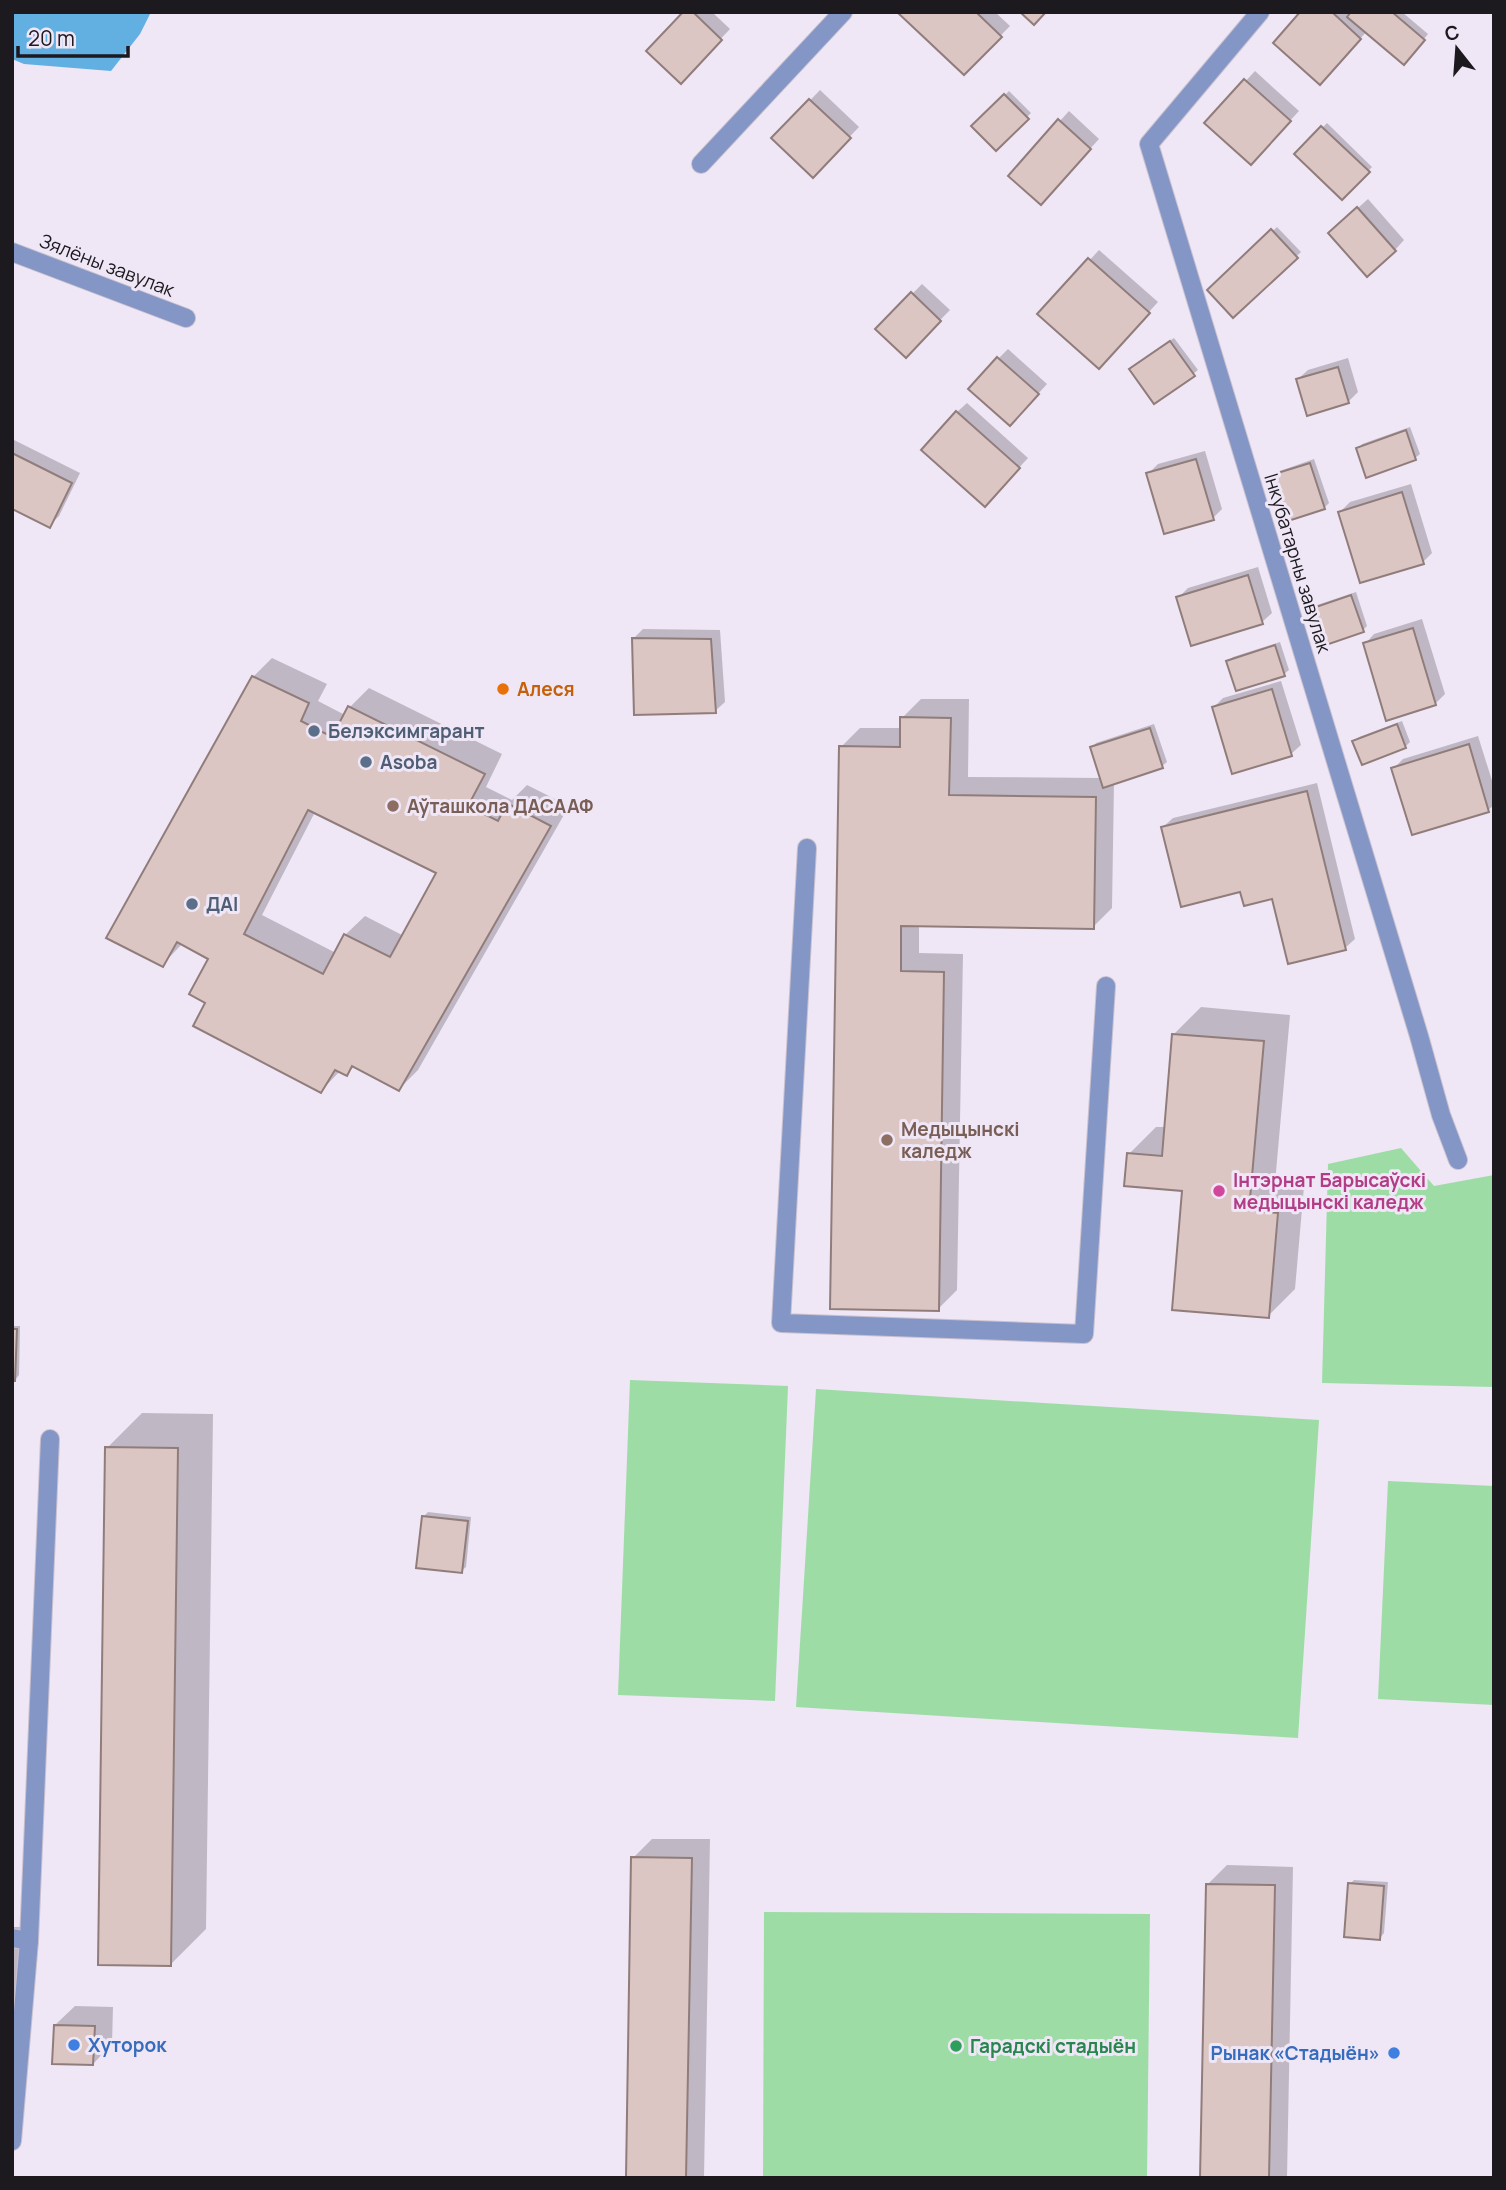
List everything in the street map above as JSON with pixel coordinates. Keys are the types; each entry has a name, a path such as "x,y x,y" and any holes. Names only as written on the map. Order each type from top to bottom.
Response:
{"street":[{"path":"701,164 844,12"},
{"name":"Інкубатарны завулак","path":"1260,12 1149,144 1441,1115 1458,1160"},
{"name":"Зялёны завулак","path":"12,253 186,318"},
{"path":"807,848 781,1323 1084,1334 1106,986"},
{"path":"12,2141 20,1940 50,1439"}],"green space":[{"path":"1401,1148 1434,1186 1494,1175 1494,1387 1322,1383 1328,1164"},
{"path":"630,1380 788,1386 775,1701 618,1695"},
{"path":"816,1389 1319,1420 1298,1738 796,1707"},
{"path":"1388,1481 1494,1486 1494,1705 1378,1699"},
{"name":"Гарадскі стадыён","path":"764,1912 1150,1914 1147,2178 763,2178"}],"water":[{"path":"12,12 151,12 140,34 111,71 24,64 12,59"}],"building":[{"path":"683,12 693,12 722,40 681,84 646,51"},
{"path":"897,12 976,12 1002,37 964,75"},
{"path":"1020,12 1046,12 1034,25"},
{"path":"1300,12 1332,12 1361,39 1320,85 1273,43"},
{"path":"1351,12 1392,12 1425,40 1404,65 1347,17"},
{"path":"1244,79 1291,121 1251,165 1204,123"},
{"path":"1004,94 1029,119 996,151 971,126"},
{"path":"809,99 851,138 813,178 771,138"},
{"path":"1058,119 1091,149 1041,205 1008,176"},
{"path":"1321,126 1370,172 1342,200 1294,154"},
{"path":"1357,207 1396,251 1367,277 1328,233"},
{"path":"1271,229 1298,258 1233,318 1207,290"},
{"path":"1088,258 1150,313 1099,369 1037,314"},
{"path":"911,292 941,321 906,358 875,329"},
{"path":"1170,341 1195,376 1154,404 1129,369"},
{"path":"997,357 1039,394 1010,426 968,389"},
{"path":"1338,367 1349,403 1307,416 1296,379"},
{"path":"956,411 1020,468 985,507 921,450"},
{"path":"1406,430 1416,460 1366,478 1356,448"},
{"path":"12,453 72,483 50,528 12,509"},
{"path":"1196,459 1214,520 1164,534 1146,473"},
{"path":"1310,463 1325,509 1285,522 1271,475"},
{"path":"1402,492 1424,564 1360,583 1338,512"},
{"path":"1248,575 1263,624 1191,646 1176,597"},
{"path":"1351,595 1364,632 1323,646 1310,609"},
{"path":"1413,628 1436,705 1386,721 1363,643"},
{"path":"632,638 711,639 716,713 634,715"},
{"path":"1275,645 1285,676 1236,691 1226,661"},
{"name":"ДАІ","path":"252,676 309,703 301,721 332,737 348,706 485,774 468,806 498,821 507,803 551,826 399,1091 352,1066 347,1076 335,1070 321,1093 193,1026 205,1003 189,994 208,959 177,942 163,967 106,938","holes":["308,810 436,873 390,957 344,934 323,974 244,934"]},
{"path":"1272,689 1292,756 1232,774 1212,707"},
{"name":"Медыцынскі каледж","path":"900,717 951,718 949,795 1096,797 1094,929 901,926 901,971 944,972 939,1311 830,1309 839,746 900,747"},
{"path":"1397,724 1406,748 1362,765 1352,741"},
{"path":"1150,728 1163,768 1103,788 1090,747"},
{"path":"1469,744 1489,812 1412,835 1391,768"},
{"path":"1307,791 1346,950 1288,964 1272,899 1244,906 1240,892 1181,907 1161,827"},
{"path":"1172,1034 1264,1041 1249,1210 1278,1213 1269,1318 1172,1310 1182,1191 1124,1186 1127,1153 1162,1156"},
{"path":"12,1329 17,1329 15,1381 12,1381"},
{"path":"105,1447 178,1448 171,1966 98,1965"},
{"path":"422,1516 468,1521 462,1573 416,1568"},
{"path":"631,1857 692,1858 686,2178 626,2178"},
{"path":"1348,1883 1384,1886 1380,1940 1344,1937"},
{"path":"1206,1884 1275,1885 1269,2178 1200,2178"},
{"name":"Хуторок","path":"54,2025 95,2026 93,2065 52,2064"}],"place":[{"name":"Алеся","path":"503,689"},
{"name":"Белэксимгарант","path":"314,731"},
{"name":"Asoba","path":"366,762"},
{"name":"Аўташкола ДАСААФ","path":"393,806"},
{"name":"ДАІ","path":"192,904"},
{"name":"Медыцынскі каледж","path":"887,1140"},
{"name":"Інтэрнат Барысаўскі медыцынскі каледж","path":"1219,1191"},
{"name":"Хуторок","path":"74,2045"},
{"name":"Гарадскі стадыён","path":"956,2046"},
{"name":"Рынак «Стадыён»","path":"1394,2053"}]}
